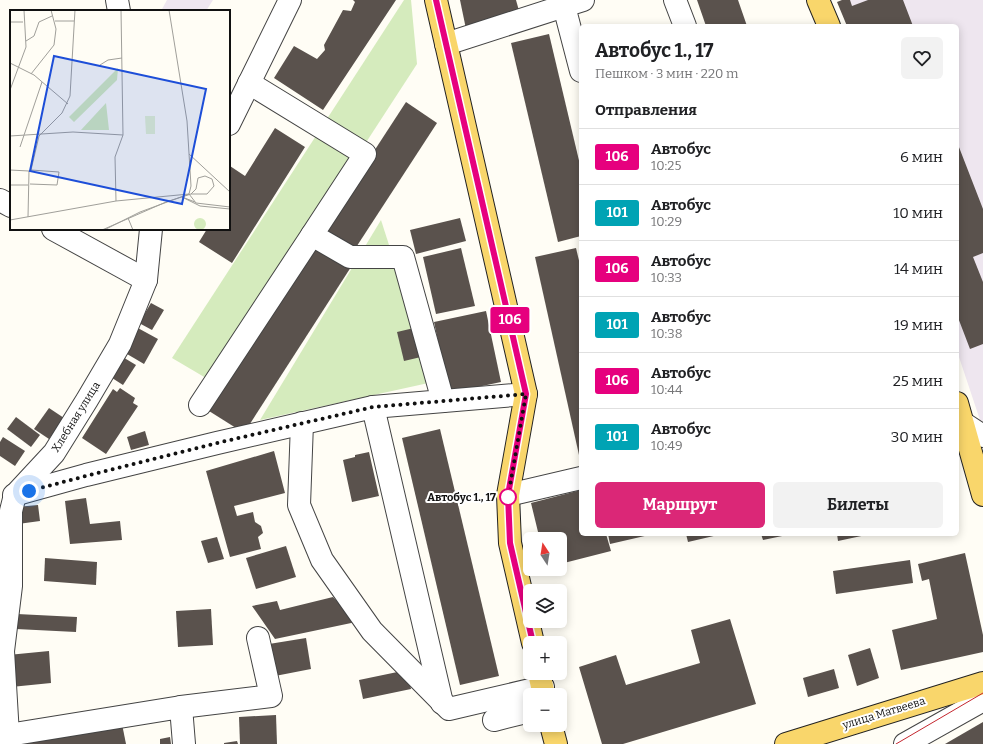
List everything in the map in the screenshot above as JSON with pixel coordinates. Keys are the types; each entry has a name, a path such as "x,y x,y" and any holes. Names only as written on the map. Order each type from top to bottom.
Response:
{"main road":[{"path":"436,0 526,394 508,495 510,543 531,636"},
{"path":"818,0 827,24"},
{"path":"959,417 983,494"},
{"name":"улица Матвеева","path":"786,744 982,697"},
{"path":"553,732 556,744"}],"street":[{"path":"117,0 119,10"},
{"path":"230,122 290,0"},
{"path":"675,0 684,24"},
{"path":"446,44 573,3 579,54"},
{"path":"200,405 365,154 249,83"},
{"path":"0,200 10,205"},
{"path":"55,230 146,280"},
{"name":"Хлебная улица","path":"8,498 54,453 120,344 146,280 151,230"},
{"path":"312,235 350,257 402,257 443,401"},
{"path":"258,638 271,696 181,707 4,737 3,651 11,586 11,511 8,498 86,476 217,443 373,407 526,394"},
{"path":"373,407 442,703"},
{"path":"959,417 983,436"},
{"path":"302,423 299,505 322,560 372,631 449,709 542,685"},
{"path":"508,495 579,478"},
{"path":"905,744 982,697"},
{"path":"181,707 184,744"},
{"path":"494,720 523,713"}],"shaded area":[{"path":"167,0 213,0 207,10 162,10"},
{"path":"841,0 983,0 983,421 980,420 959,357 959,24 848,24"}],"green space":[{"path":"404,0 411,0 417,64 211,381 172,358"},
{"path":"381,220 433,382 260,420"}],"building":[{"path":"353,0 396,0 323,110 274,78 294,46 317,59 325,50 324,45 343,10 351,11 355,2"},
{"path":"460,0 516,0 521,18 466,29"},
{"path":"697,0 738,0 746,24 705,24"},
{"path":"842,0 850,0 852,6 868,0 903,0 912,24 846,24 837,2"},
{"path":"549,34 579,161 579,237 558,242 511,43"},
{"path":"406,102 437,123 353,252 322,231"},
{"path":"275,128 305,147 232,263 199,242 206,230 230,230 230,166 245,176"},
{"path":"959,147 983,209 983,253 973,257 983,282 983,344 970,349 959,320"},
{"path":"460,218 466,241 416,254 410,230"},
{"path":"316,245 351,267 244,433 209,411"},
{"path":"461,248 475,306 436,314 423,257"},
{"path":"576,248 579,261 579,455 535,257"},
{"path":"151,303 164,310 152,330 139,323"},
{"path":"486,311 501,382 449,393 434,322"},
{"path":"136,327 158,339 144,364 122,351"},
{"path":"414,328 421,357 404,361 397,332"},
{"path":"121,356 136,365 123,385 109,376"},
{"path":"120,388 135,398 133,403 138,406 106,454 82,438 113,389 117,392"},
{"path":"49,408 64,418 49,439 34,429"},
{"path":"16,417 40,435 31,447 7,429"},
{"path":"440,429 499,676 460,685 402,438"},
{"path":"145,431 149,445 131,450 127,437"},
{"path":"3,437 25,451 15,466 0,456 0,442"},
{"path":"274,451 285,493 234,506 237,516 253,512 255,522 261,526 263,533 258,537 261,549 230,557 206,471"},
{"path":"369,452 379,496 352,502 343,460 355,457 355,455"},
{"path":"579,491 579,536 607,536 611,551 567,562 567,532 538,532 531,503"},
{"path":"86,498 90,524 120,521 122,540 70,544 65,501"},
{"path":"38,505 40,521 18,524 16,507"},
{"path":"608,536 645,536 610,544"},
{"path":"686,536 714,536 688,542"},
{"path":"762,536 782,536 763,540"},
{"path":"837,536 861,536 838,541"},
{"path":"217,537 224,559 208,563 201,541"},
{"path":"286,546 296,577 256,589 246,558"},
{"path":"965,553 983,635 983,652 901,670 892,630 937,619 929,579 922,581 918,564"},
{"path":"45,558 97,562 96,585 44,581"},
{"path":"910,560 913,583 836,594 833,571"},
{"path":"333,597 356,622 275,639 252,606 277,601 280,610"},
{"path":"211,609 213,645 178,647 176,611"},
{"path":"17,614 77,617 76,632 16,629"},
{"path":"730,619 756,704 623,744 602,744 579,667 616,655 626,685 700,663 691,630"},
{"path":"306,638 311,669 275,676 269,644"},
{"path":"870,648 879,678 857,686 848,655"},
{"path":"49,651 51,683 11,687 8,655"},
{"path":"834,669 839,688 808,697 803,678"},
{"path":"407,670 411,689 363,699 359,680"},
{"path":"276,715 277,744 240,744 239,717"},
{"path":"983,722 983,744 945,744"},
{"path":"122,724 126,744 15,744"},
{"path":"170,737 171,744 160,744 160,739"},
{"path":"237,741 238,744 224,744 224,743"}],"tram line":[{"path":"896,744 983,693"}],"bus line":[{"name":"106","path":"436,0 526,394 508,495 510,543 531,636"}],"place":[{"name":"Автобус 1., 17","path":"508,497"}],"route":[{"path":"29,491 217,443 373,407 526,394 508,497"}]}
